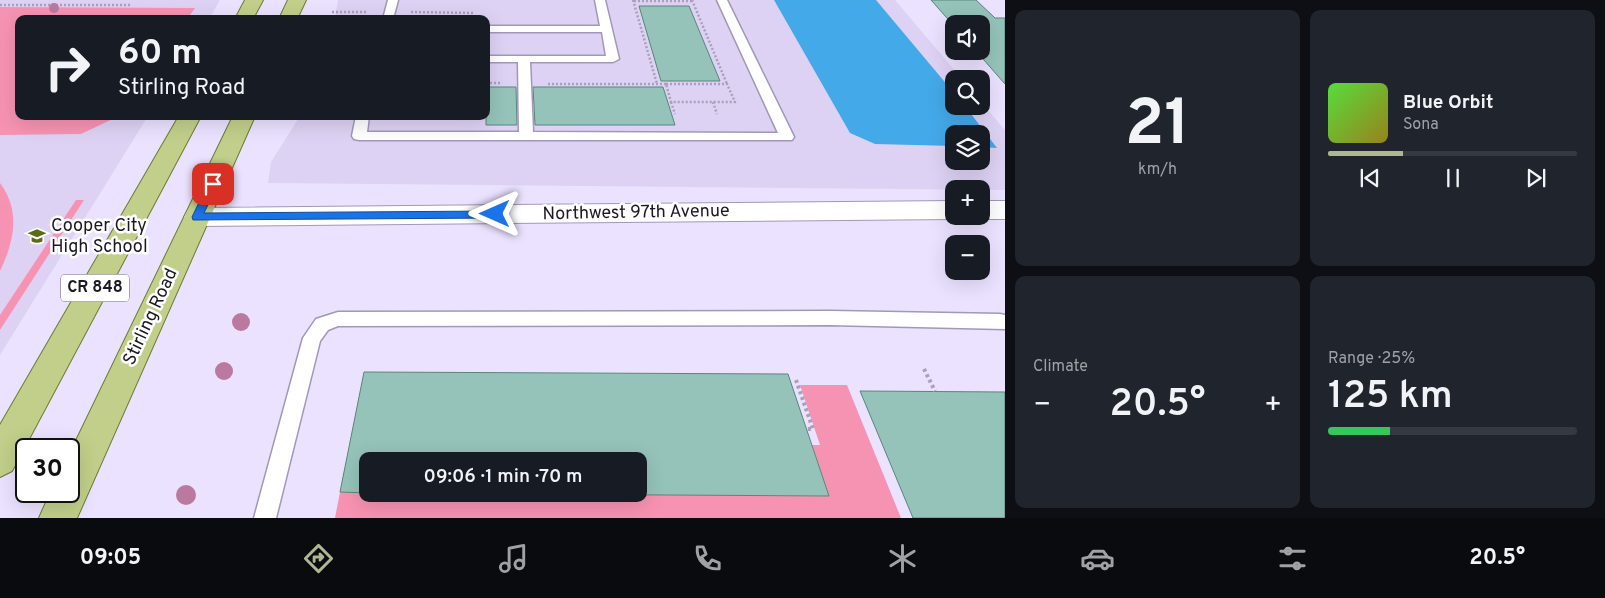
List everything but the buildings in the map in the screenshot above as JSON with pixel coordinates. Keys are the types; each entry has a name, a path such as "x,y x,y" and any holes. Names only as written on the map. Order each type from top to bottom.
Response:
{"main road":[{"path":"246,15 254,0"},
{"path":"290,15 297,0"},
{"name":"CR 848","path":"0,459 188,120"},
{"name":"Stirling Road","path":"58,518 242,120"}],"street":[{"name":"Northwest 97th Avenue","path":"197,217 945,210"},
{"path":"990,210 1005,210"}],"lane":[{"path":"389,15 393,0"},
{"path":"490,59 613,59 600,0"},
{"path":"363,120 358,136 787,137 722,0"},
{"path":"490,29 606,29"},
{"path":"524,59 526,136"},
{"path":"265,518 312,338 322,324 338,319 830,318 1005,322"}],"path":[{"path":"657,84 634,0 692,1 735,102 671,102"},
{"path":"0,5 130,5"},
{"path":"332,12 368,12"},
{"path":"403,12 483,13"},
{"path":"542,84 727,84"},
{"path":"666,84 675,114 684,114"},
{"path":"709,114 718,114 713,102"},
{"path":"924,369 935,391"},
{"path":"796,380 813,429 806,429"}],"shaded area":[{"name":"Cooper City High School","path":"0,0 220,0 211,15 15,15 15,120 146,120 0,355"},
{"path":"338,0 895,0 954,70 945,70 945,115 990,115 990,112 1005,130 1005,190 990,190 990,180 945,180 945,189 268,183 271,162 297,120 490,120 490,15 336,15"},
{"path":"0,7 195,8 190,15 15,15 15,120 111,120 81,134 0,135"},
{"path":"0,183 11,204 13,227 9,249 0,271"},
{"path":"76,200 84,200 0,330 0,315"},
{"path":"800,385 847,385 901,518 335,518 340,492 359,492 359,502 647,502 647,495 829,496 812,445 820,445"}],"water":[{"path":"774,0 876,0 945,82 945,115 972,115 979,125 945,125 945,146 875,144 850,133"},
{"path":"990,139 997,148 990,148"}],"place":[{"name":"Cooper City High School","path":"37,236"}],"route":[{"path":"213,184 197,217 495,214"}]}
